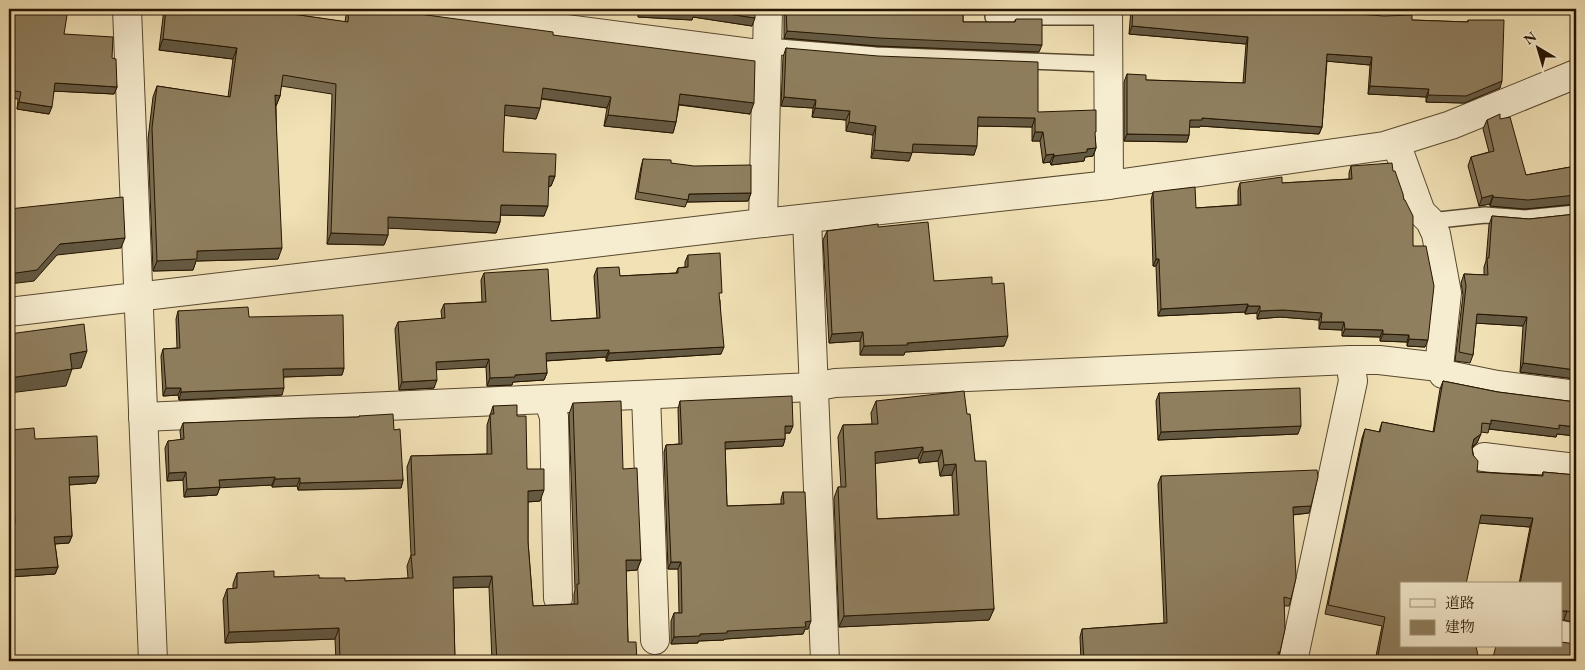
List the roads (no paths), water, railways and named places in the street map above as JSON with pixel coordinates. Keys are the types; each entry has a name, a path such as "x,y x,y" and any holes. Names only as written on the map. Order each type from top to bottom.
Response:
{"street":[{"path":"126,9 153,661"},
{"path":"413,9 468,12 767,51"},
{"path":"763,223 768,9"},
{"path":"1108,13 1109,185"},
{"path":"9,312 763,223 1109,185 1384,146 1451,125 1576,74"},
{"path":"1396,143 1422,212 1430,221 1436,234 1447,293 1439,367 1443,374 1497,385 1576,394"},
{"path":"807,218 824,661"},
{"path":"143,417 646,395 813,387 835,383 1350,360 1380,360 1439,367"},
{"path":"1293,661 1353,381 1350,360"},
{"path":"646,395 655,640"},
{"path":"548,399 554,417 558,598"},
{"path":"1484,457 1576,468"},
{"path":"1562,635 1576,638"}],"lane":[{"path":"993,17 1108,13"},
{"path":"767,51 1108,64"},
{"path":"1430,221 1485,215 1525,218 1576,213"}]}
